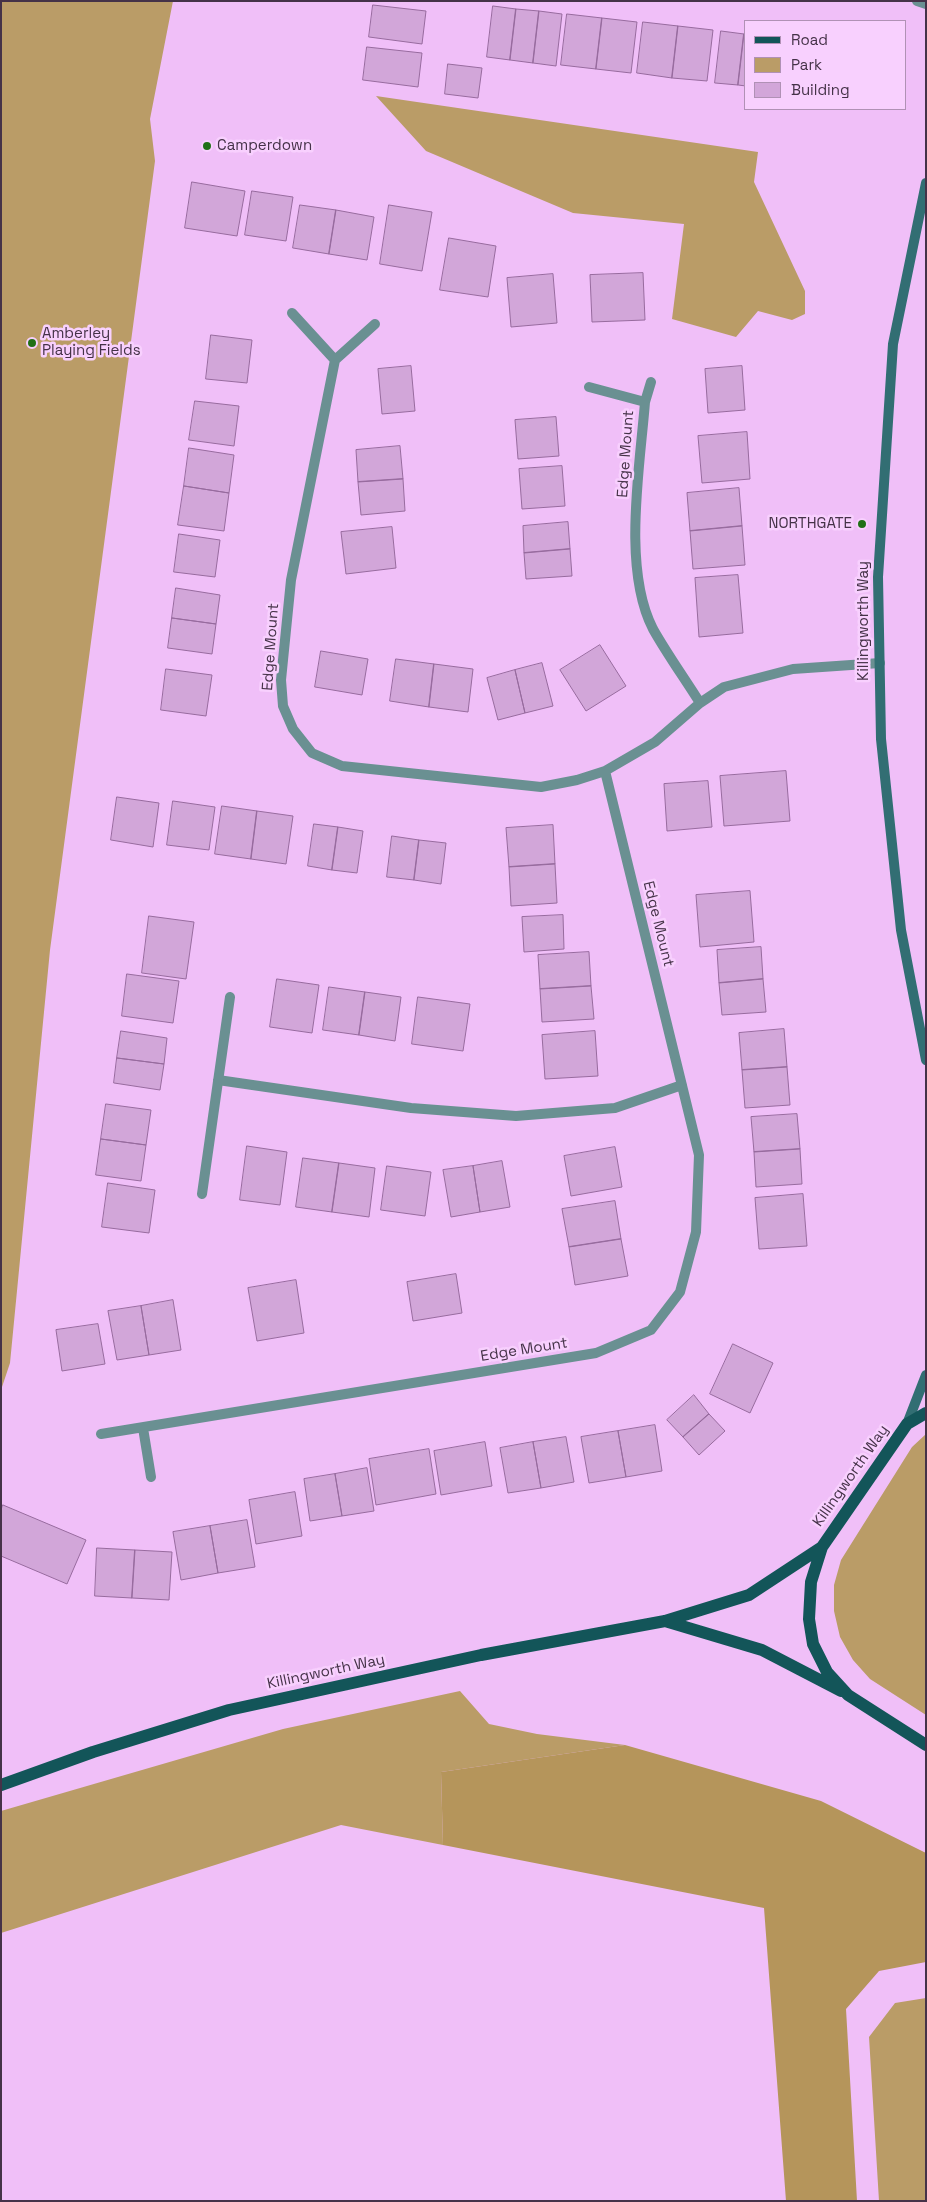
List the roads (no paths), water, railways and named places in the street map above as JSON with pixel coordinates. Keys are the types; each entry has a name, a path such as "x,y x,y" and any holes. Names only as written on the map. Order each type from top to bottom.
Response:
{"main road":[{"name":"Killingworth Way","path":"848,1695 827,1672 813,1644 809,1619 811,1582 822,1547 907,1424 926,1413"},
{"name":"Killingworth Way","path":"1,1786 93,1752 229,1710 481,1655 665,1622 750,1595 822,1547"},
{"name":"Killingworth Way","path":"665,1622 762,1650 848,1695 926,1745"}],"street":[{"path":"917,1 926,4"},
{"name":"Killingworth Way","path":"926,183 893,344 878,577 881,739 901,930 926,1060"},
{"path":"292,312 335,360 375,324"},
{"name":"Edge Mount","path":"335,360 291,580 281,680 283,706 293,729 312,753 342,766 541,787 577,780 605,771 655,742 700,703 724,687 794,669 880,663"},
{"name":"Edge Mount","path":"651,382 645,402 634,543 642,598 653,628 700,703"},
{"name":"Edge Mount","path":"589,387 645,402"},
{"name":"Edge Mount","path":"101,1434 596,1354 651,1330 680,1292 696,1232 699,1155 605,771"},
{"path":"202,1194 230,997"},
{"path":"218,1080 412,1108 516,1116 615,1108 682,1085"},
{"name":"Killingworth Way","path":"907,1424 926,1375"},
{"path":"143,1428 151,1477"}],"place":[{"name":"Camperdown","path":"207,146"},
{"name":"Amberley Playing Fields","path":"32,343"},
{"name":"NORTHGATE","path":"862,524"}]}
